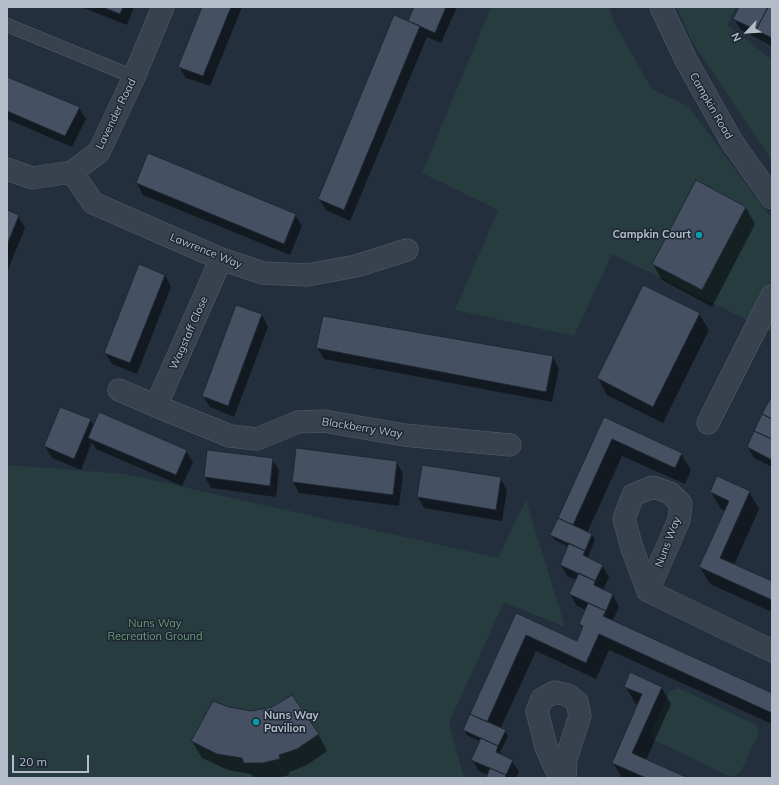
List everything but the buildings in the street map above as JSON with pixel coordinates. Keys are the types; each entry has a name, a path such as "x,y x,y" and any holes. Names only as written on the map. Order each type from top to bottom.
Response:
{"street":[{"name":"Lavender Road","path":"7,168 32,178 72,172 99,152 134,77 164,7"},
{"name":"Campkin Road","path":"661,7 686,60 732,142 772,198"},
{"name":"Lawrence Way","path":"72,172 93,203 221,259 263,273 307,275 356,266 407,250"},
{"name":"Wagstaff Close","path":"156,406 221,259"},
{"path":"708,423 772,296"},
{"path":"119,390 156,406"},
{"name":"Blackberry Way","path":"156,406 230,436 257,439 298,422 324,421 404,435 510,445"},
{"path":"648,591 772,651"},
{"path":"560,778 546,747 537,711 542,699 555,692 568,695 577,702 580,716 566,759 565,778"}],"lane":[{"path":"7,25 134,77"}],"green space":[{"path":"491,7 609,7 614,23 652,89 688,106 772,219 772,332 612,254 574,336 455,310 498,210 422,173"},
{"path":"677,7 736,7 727,25 772,60 772,161 691,40"},
{"name":"Nuns Way Recreation Ground","path":"7,465 126,474 498,558 526,500 565,627 504,602 449,723 464,778 7,778"},
{"path":"678,688 756,725 759,733 740,773 731,777 652,739 651,732 670,691"}],"place":[{"name":"Campkin Court","path":"699,235"},
{"name":"Nuns Way Pavilion","path":"256,722"}]}
